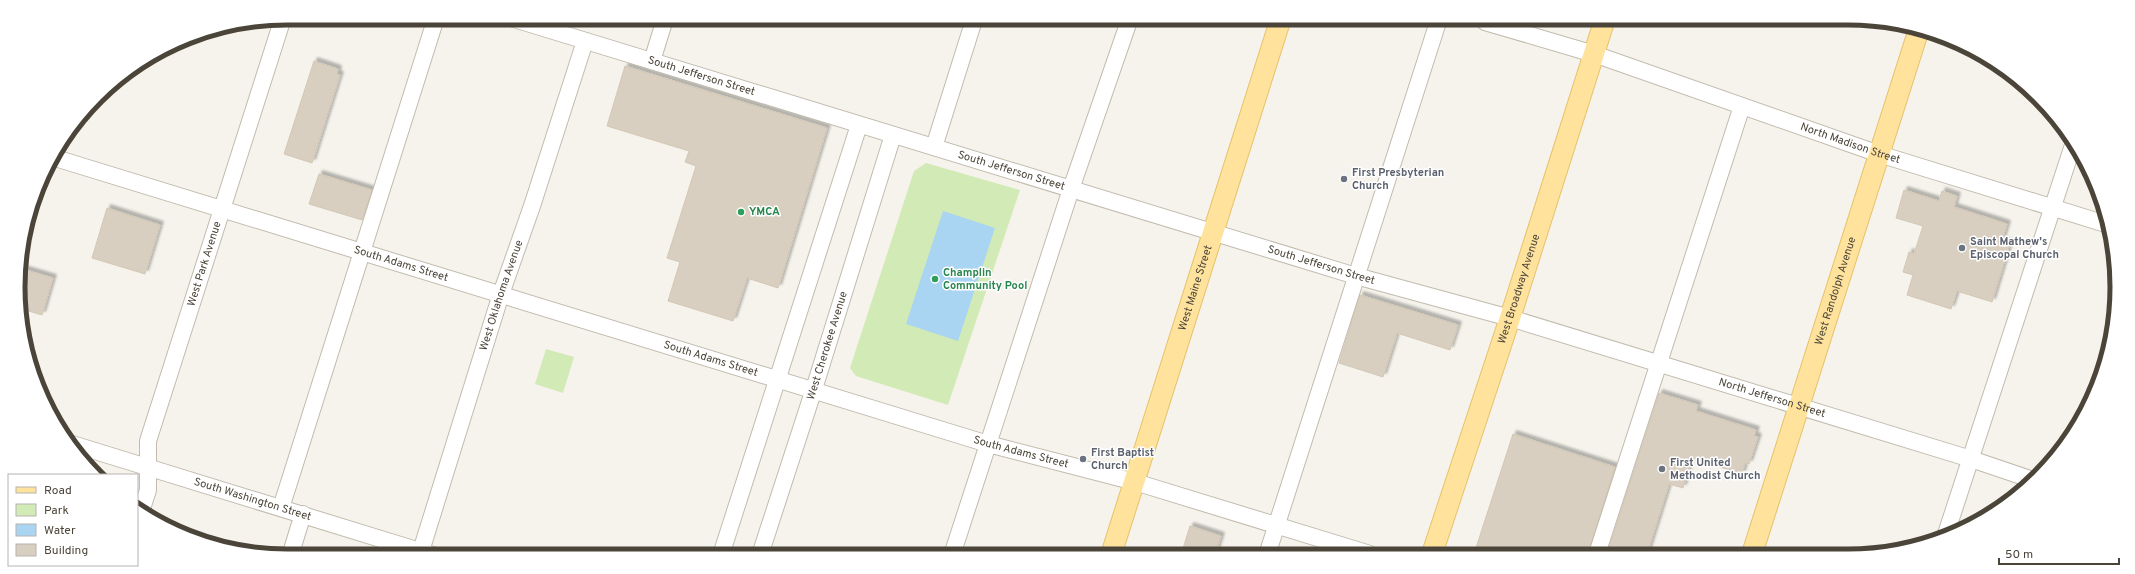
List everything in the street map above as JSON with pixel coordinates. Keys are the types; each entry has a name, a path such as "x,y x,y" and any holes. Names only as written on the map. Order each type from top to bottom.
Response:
{"main road":[{"name":"West Maine Street","path":"1113,549 1279,25"},
{"name":"West Broadway Avenue","path":"1434,549 1510,318 1603,25"},
{"name":"West Randolph Avenue","path":"1754,549 1918,35"}],"street":[{"name":"West Park Avenue","path":"143,506 148,490 148,440 281,25"},
{"path":"281,508 434,25"},
{"name":"South Jefferson Street","path":"534,25 1356,276 1510,318"},
{"path":"652,61 663,25"},
{"path":"934,147 972,25"},
{"path":"954,549 1071,189 1128,25"},
{"path":"1269,549 1437,25"},
{"name":"North Madison Street","path":"1496,25 1594,54 1879,154 2102,224"},
{"name":"West Oklahoma Avenue","path":"421,549 501,294 532,206 585,41"},
{"path":"1599,549 1742,106"},
{"path":"723,549 859,125"},
{"name":"West Cherokee Avenue","path":"762,549 814,390 893,135"},
{"path":"1948,529 2071,150"},
{"name":"South Adams Street","path":"58,159 777,378 988,444 1135,482 1354,549"},
{"name":"North Jefferson Street","path":"1510,318 1659,365 1971,459 2027,478"},
{"name":"South Washington Street","path":"79,446 414,549"},
{"path":"292,549 303,514"}],"green space":[{"name":"Champlin Community Pool","path":"926,163 1020,190 948,405 856,376 850,368 914,171"},
{"path":"546,349 574,357 563,393 535,384"}],"water":[{"name":"Champlin Community Pool","path":"943,211 995,228 958,341 906,324"}],"building":[{"path":"314,61 338,69 337,74 340,75 312,163 284,154"},
{"name":"YMCA","path":"625,66 827,128 778,288 747,278 733,321 668,301 680,262 667,258 696,166 685,162 689,151 607,126"},
{"path":"319,174 372,190 362,220 309,204"},
{"name":"Saint Mathew's Episcopal Church","path":"1904,190 1939,201 1942,191 1957,196 1954,207 2007,224 2002,241 2010,243 1992,302 1957,291 1951,309 1907,295 1913,275 1903,272 1909,252 1914,254 1923,226 1896,218"},
{"path":"107,208 160,225 145,274 92,258"},
{"path":"26,270 53,278 42,315 26,310"},
{"path":"1360,295 1458,325 1450,350 1397,333 1383,377 1339,363"},
{"name":"First United Methodist Church","path":"1659,393 1698,405 1696,411 1756,430 1754,436 1758,437 1749,464 1745,463 1742,474 1692,458 1683,488 1669,484 1649,549 1609,549"},
{"path":"1513,434 1615,467 1590,549 1476,549"},
{"path":"1190,526 1221,536 1217,549 1183,549"}],"place":[{"name":"First Presbyterian Church","path":"1344,179"},
{"name":"YMCA","path":"741,212"},
{"name":"Saint Mathew's Episcopal Church","path":"1962,248"},
{"name":"Champlin Community Pool","path":"935,279"},
{"name":"First Baptist Church","path":"1083,459"},
{"name":"First United Methodist Church","path":"1662,469"}]}
